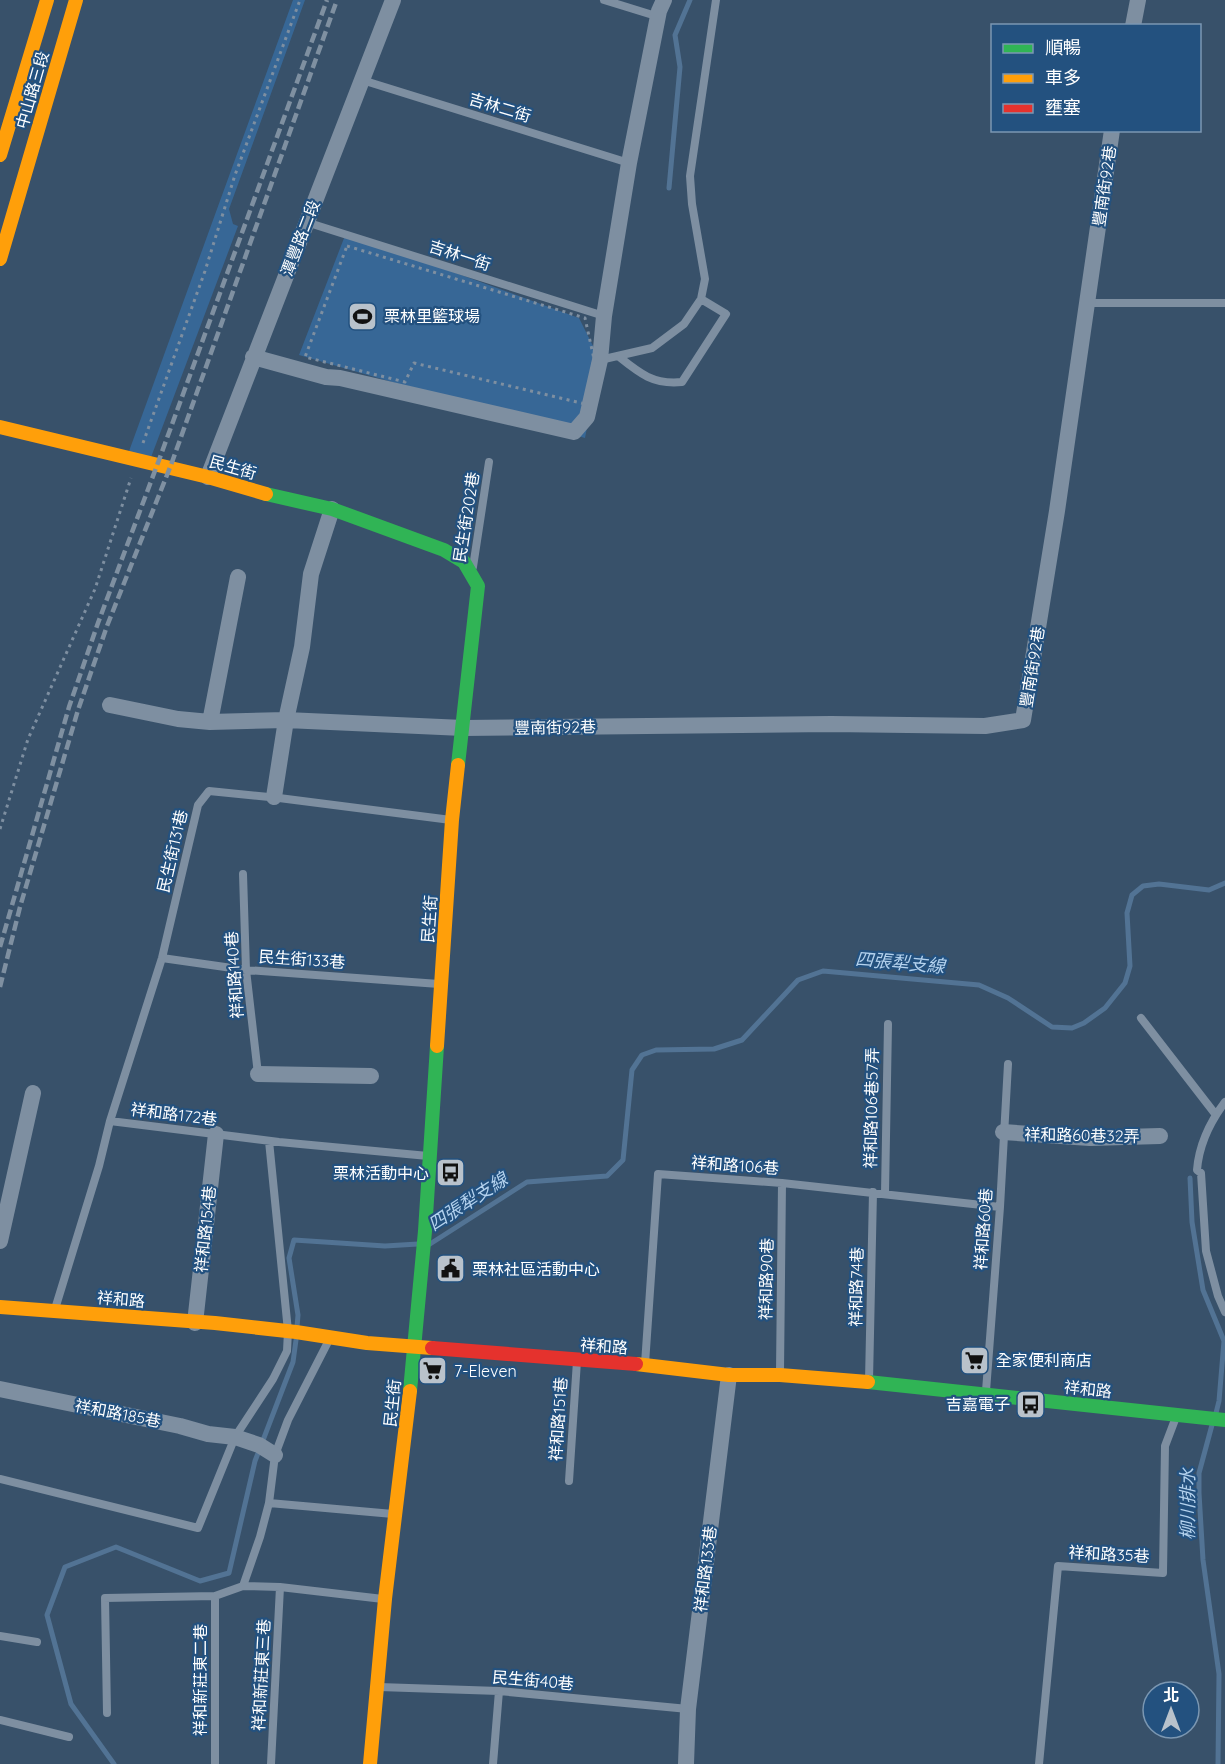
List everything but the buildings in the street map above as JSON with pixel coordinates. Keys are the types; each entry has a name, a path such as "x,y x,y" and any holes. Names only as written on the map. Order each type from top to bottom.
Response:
{"street":[{"name":"中山路三段","path":"0,155 46,0"},
{"name":"中山路三段","path":"0,259 76,0"},
{"name":"潭豐路二段","path":"208,477 393,0"},
{"path":"1133,24 1138,0"},
{"path":"253,357 326,377 340,378 574,432 587,417 600,360 604,316 629,163 662,6"},
{"name":"豐南街92巷","path":"463,728 819,724 985,726 1023,720 1057,511 1112,132"},
{"name":"民生街","path":"0,427 208,477 286,500 332,509 444,550 464,562 478,586 452,820 415,1348 397,1514 385,1599 370,1764"},
{"path":"274,797 286,720 302,646 311,574 332,509"},
{"path":"210,722 238,577"},
{"path":"110,705 178,719 210,722 286,720 463,728"},
{"path":"258,1074 371,1076"},
{"path":"0,1241 33,1093"},
{"name":"祥和路60巷32弄","path":"1003,1132 1090,1138 1160,1136"},
{"name":"祥和路154巷","path":"195,1323 216,1134"},
{"name":"祥和路","path":"0,1307 288,1331 329,1339 415,1348 645,1365 729,1375 869,1382 1225,1420"},
{"name":"祥和路133巷","path":"686,1764 688,1709 729,1375"},
{"name":"祥和路185巷","path":"0,1390 180,1426 208,1434 235,1437 259,1445 275,1455"}],"lane":[{"path":"604,0 656,16 662,6"},
{"path":"600,360 652,348 684,324 701,299 705,279 692,204 690,176 716,0"},
{"name":"吉林二街","path":"362,80 629,163"},
{"name":"吉林一街","path":"306,222 604,316"},
{"path":"618,356 640,374 665,384 682,382 726,314 701,299"},
{"path":"1087,303 1225,303"},
{"name":"民生街202巷","path":"472,576 489,462"},
{"name":"民生街131巷","path":"110,1121 162,958 198,805 209,791 452,820"},
{"name":"祥和路140巷","path":"243,874 246,970 258,1074"},
{"name":"民生街133巷","path":"162,958 246,970 440,984"},
{"path":"1141,1018 1216,1116"},
{"name":"祥和路106巷57弄","path":"885,1193 888,1024"},
{"name":"祥和路60巷","path":"986,1395 1008,1064"},
{"path":"1225,1102 1198,1154 1197,1170 1201,1173 1206,1251 1218,1296 1225,1312"},
{"name":"祥和路172巷","path":"55,1310 99,1166 110,1121 269,1141 430,1156"},
{"path":"0,1479 198,1528 235,1437 273,1379 287,1351 288,1331 269,1141"},
{"name":"祥和路106巷","path":"645,1365 658,1174 782,1183 1000,1207"},
{"name":"祥和路90巷","path":"780,1376 782,1183"},
{"name":"祥和路74巷","path":"869,1382 873,1192"},
{"path":"243,1586 269,1503 275,1455 288,1420 329,1339"},
{"name":"祥和路151巷","path":"569,1481 577,1360"},
{"name":"祥和路35巷","path":"1039,1764 1058,1566 1163,1573 1165,1446 1176,1415"},
{"path":"269,1503 397,1514"},
{"path":"107,1713 105,1598 214,1596 243,1586 280,1587 385,1599"},
{"name":"祥和新莊東三巷","path":"271,1764 280,1587"},
{"name":"祥和新莊東二巷","path":"214,1596 215,1764"},
{"path":"0,1636 37,1642"},
{"name":"民生街40巷","path":"376,1687 500,1691 688,1709"},
{"path":"494,1764 500,1691"},
{"path":"0,1720 69,1737"}],"path":[{"path":"252,129 300,0"},
{"path":"348,246 585,318 594,359 585,404 414,363 405,382 305,357 348,246"}],"shaded area":[{"path":"293,0 305,0 229,209 233,224 238,226 150,460 128,454"},
{"path":"346,233 579,318 600,360 585,438 299,355"}],"waterway":[{"path":"669,188 680,67 675,35 690,0"},
{"name":"四張犁支線","path":"430,1244 527,1182 607,1176 623,1160 632,1070 642,1055 656,1050 714,1049 742,1040 798,980 823,971 979,985 1008,998 1052,1027 1072,1028 1084,1023 1105,1008 1125,983 1130,966 1127,913 1132,895 1143,886 1159,884 1209,890 1225,883"},
{"name":"柳川排水","path":"1190,1178 1192,1222 1203,1290 1224,1341 1216,1413"},
{"name":"四張犁支線","path":"297,1327 298,1315 289,1258 294,1240 385,1246 418,1244"},
{"name":"四張犁支線","path":"114,1764 71,1704 47,1615 65,1567 116,1547 200,1581 229,1573 255,1461 293,1362 296,1340"},
{"name":"柳川排水","path":"1212,1425 1199,1473 1199,1493 1203,1560 1219,1674 1218,1764"}],"railway":[{"path":"0,947 69,707 98,623 327,0"},
{"path":"0,987 20,907 78,710 107,626 171,465 337,0"}],"traffic: fast":[{"path":"266,494 332,509 444,550 464,562 478,586 458,765"},
{"path":"410,1391 425,1231 437,1046"},
{"path":"868,1382 1225,1420"}],"traffic: slow":[{"path":"0,155 47,0"},
{"path":"0,259 76,0"},
{"path":"0,427 208,477 266,494"},
{"path":"437,1046 452,820 458,765"},
{"path":"0,1307 215,1323 367,1343 432,1348"},
{"path":"636,1364 729,1375 780,1375 868,1382"},
{"path":"370,1764 385,1599 410,1391"}],"traffic: jam":[{"path":"432,1348 636,1364"}],"place":[{"name":"栗林里籃球場","path":"363,316"},
{"name":"栗林活動中心","path":"450,1173"},
{"name":"栗林社區活動中心","path":"451,1269"},
{"name":"全家便利商店","path":"975,1360"},
{"name":"7-Eleven","path":"433,1371"},
{"name":"吉嘉電子","path":"1031,1404"}]}
